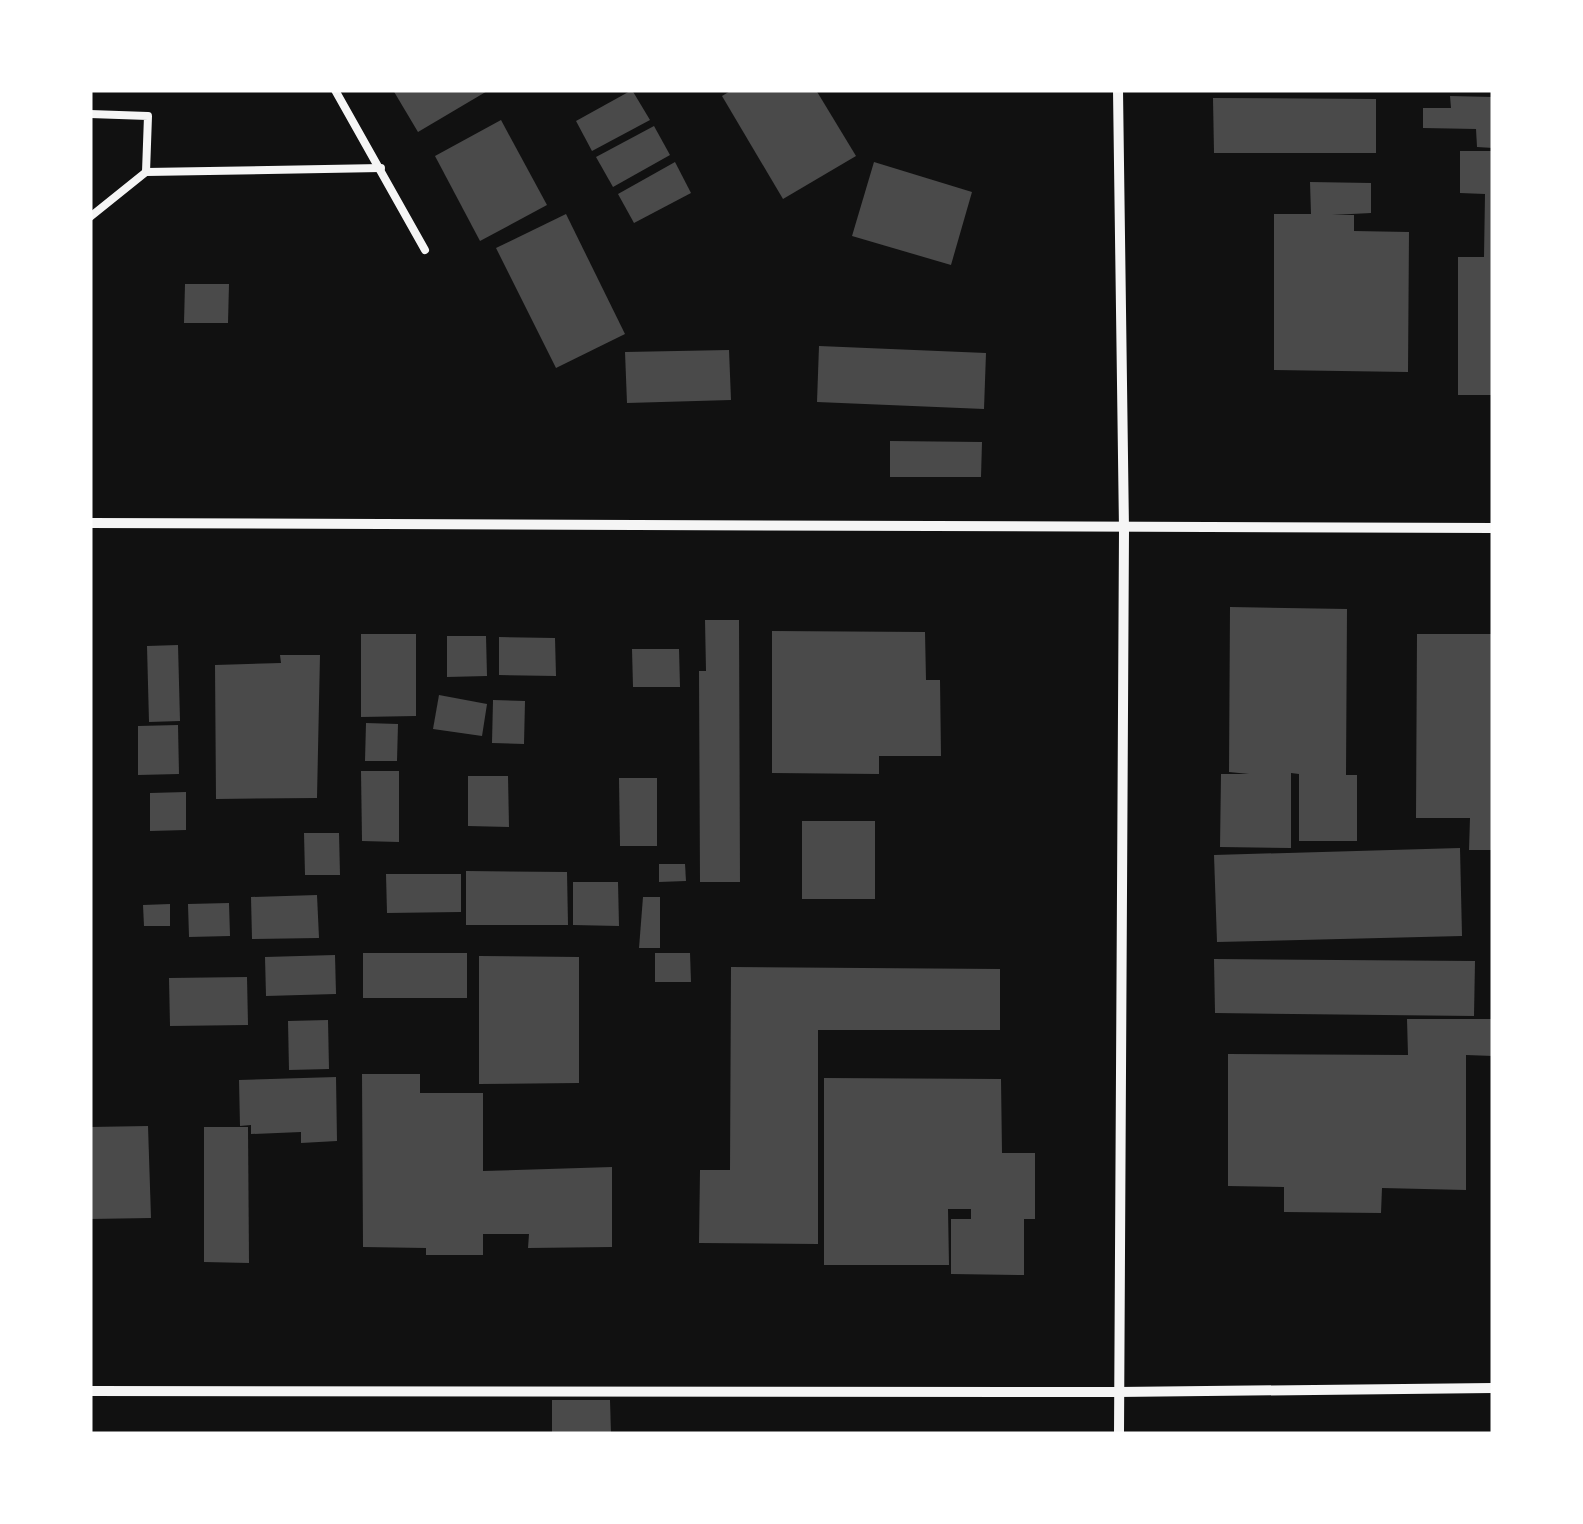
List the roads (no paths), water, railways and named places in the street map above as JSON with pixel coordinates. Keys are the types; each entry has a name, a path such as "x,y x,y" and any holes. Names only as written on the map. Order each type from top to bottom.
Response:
{"street":[{"path":"1118,90 1124,530 1119,1434"},
{"path":"90,523 1124,530 1493,528"},
{"path":"90,1391 1118,1392 1493,1388"}],"lane":[{"path":"336,90 425,250"},
{"path":"90,114 148,116 146,172"},
{"path":"90,217 146,172 380,168"}]}
